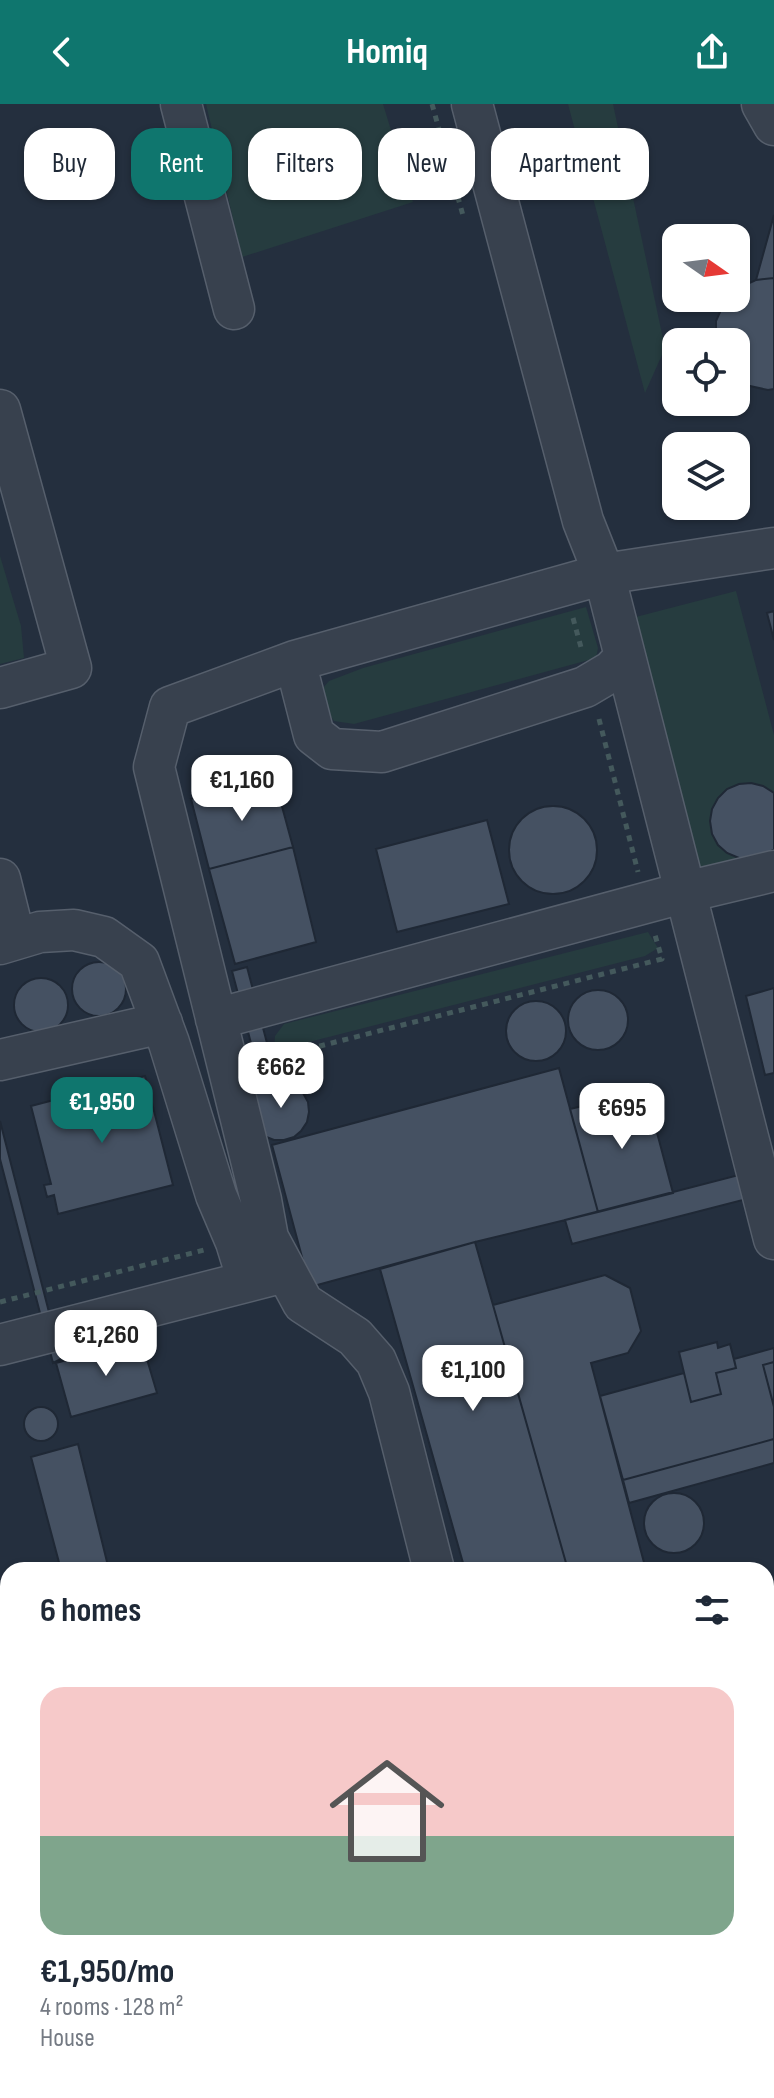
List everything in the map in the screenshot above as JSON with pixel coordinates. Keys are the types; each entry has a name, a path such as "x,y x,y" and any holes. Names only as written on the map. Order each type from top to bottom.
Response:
{"lane":[{"path":"181,104 234,309"},
{"path":"472,104 583,521 604,574 774,1239"},
{"path":"762,104 774,125"},
{"path":"0,410 71,668 0,688"},
{"path":"266,1276 268,1238 261,1200 154,767 170,707 295,661 604,574 774,548"},
{"path":"295,661 314,735 332,749 382,752 585,687 612,671 625,657"},
{"path":"216,1019 774,871"},
{"path":"0,879 8,941 40,932 74,930 104,937 139,962 162,1023 216,1195 236,1242 266,1276 355,1337 376,1361 389,1392 432,1562"},
{"path":"0,1060 162,1023"},
{"path":"0,1345 266,1276"}],"path":[{"path":"0,1302 236,1242"}],"green space":[{"path":"206,104 383,104 390,128 378,128 378,200 413,202 242,257 229,200 232,200 232,128 212,128"},
{"path":"568,104 613,104 618,128 574,128"},
{"path":"594,200 633,200 662,334 662,355 645,393"},
{"path":"0,556 21,626 24,658 0,664"},
{"path":"736,591 774,735 774,850 698,872 628,619"},
{"path":"586,607 598,648 596,658 354,724 334,721 325,708 323,688 329,681 363,668"},
{"path":"648,932 658,948 645,956 274,1051 275,1036 284,1024"}],"building":[{"path":"774,215 774,278 756,280"},
{"path":"774,278 774,389 768,390 750,386 750,328 716,328 720,312 750,312 750,283"},
{"path":"774,611 774,640 767,613"},
{"path":"274,777 293,847 209,869 191,799"},
{"path":"751,783 774,793 774,849 752,860 727,853 718,845 710,821 712,809 727,789"},
{"path":"553,806 570,809 584,819 594,833 597,850 594,867 584,881 570,891 553,894 536,891 522,881 512,867 509,850 512,833 522,819 536,809"},
{"path":"487,820 509,904 397,932 376,849"},
{"path":"293,847 316,942 235,964 209,869"},
{"path":"99,962 118,970 126,989 118,1008 99,1016 80,1008 72,989 80,970"},
{"path":"247,967 277,1081 262,1085 232,971"},
{"path":"41,978 60,986 68,1005 60,1024 41,1032 22,1024 14,1005 22,986"},
{"path":"774,988 774,1073 765,1075 746,996"},
{"path":"598,990 609,992 619,999 626,1009 626,1031 619,1041 609,1048 598,1050 587,1048 577,1041 570,1031 568,1020 570,1009 577,999 587,992"},
{"path":"536,1001 547,1003 557,1010 564,1020 564,1042 557,1052 547,1059 536,1061 525,1059 515,1052 508,1042 506,1031 508,1020 515,1010 525,1003"},
{"path":"559,1068 598,1212 310,1287 272,1145"},
{"path":"145,1076 173,1185 58,1214 54,1195 47,1197 44,1185 51,1184 31,1106"},
{"path":"276,1082 296,1086 308,1102 307,1122 294,1137 284,1140 264,1136 253,1099 266,1084"},
{"path":"646,1091 673,1193 598,1212 570,1109"},
{"path":"0,1121 61,1359 53,1363 0,1159"},
{"path":"774,1166 774,1192 572,1244 565,1220"},
{"path":"475,1242 566,1562 463,1562 380,1269"},
{"path":"605,1275 630,1288 641,1331 628,1353 591,1363 644,1562 566,1562 493,1305"},
{"path":"141,1339 157,1393 71,1417 56,1363"},
{"path":"717,1342 718,1348 730,1344 736,1368 716,1373 721,1394 691,1402 679,1352"},
{"path":"774,1348 774,1362 763,1365 774,1407 774,1439 623,1480 600,1396 684,1373 691,1402 721,1394 716,1373 736,1368 734,1359"},
{"path":"774,1362 774,1407 763,1365"},
{"path":"41,1407 53,1412 58,1424 53,1436 41,1441 29,1436 24,1424 29,1412"},
{"path":"774,1439 774,1463 629,1503 623,1480"},
{"path":"78,1444 107,1562 59,1562 31,1457"},
{"path":"674,1493 686,1495 695,1502 702,1511 702,1535 695,1544 686,1551 674,1553 662,1551 653,1544 646,1535 644,1523 646,1511 653,1502 662,1495"}]}
